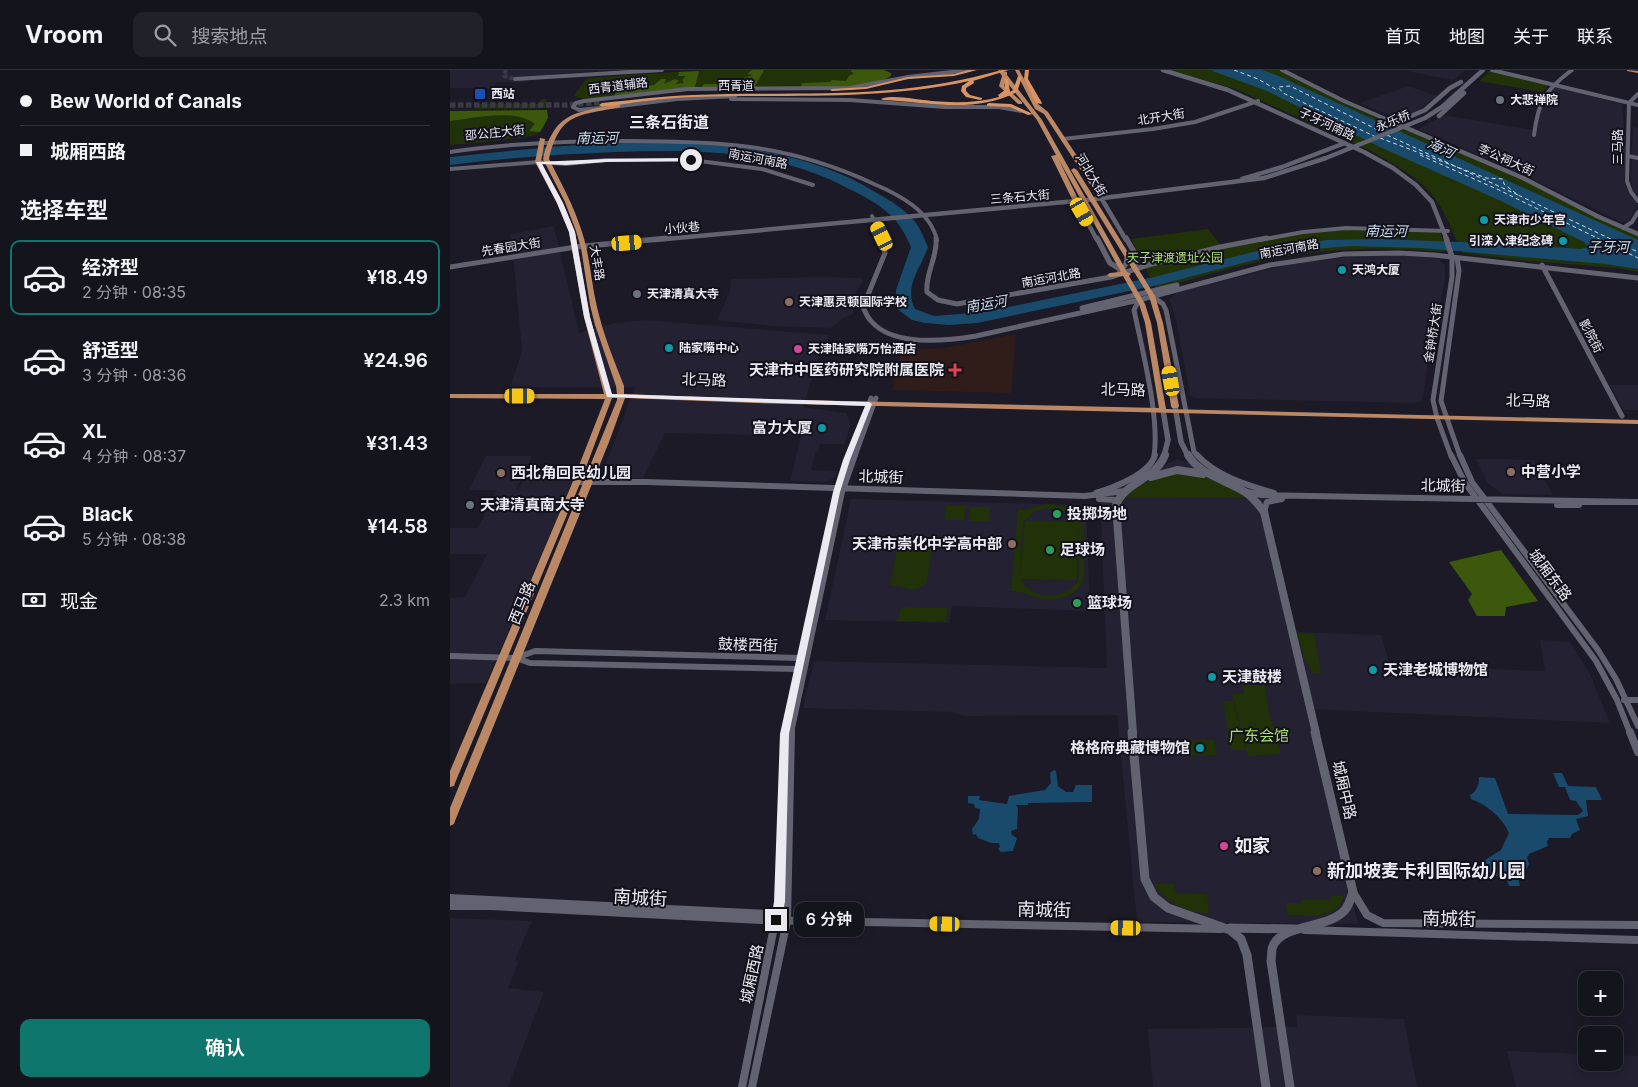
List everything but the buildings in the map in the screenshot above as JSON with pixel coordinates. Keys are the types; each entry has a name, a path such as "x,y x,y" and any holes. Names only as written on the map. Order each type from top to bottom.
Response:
{"highway":[{"path":"754,92 866,88 908,78 954,75 975,70"},
{"path":"989,101 964,102 916,98 898,94 894,88 901,82 910,80 1006,70"},
{"path":"1027,70 1026,79 1040,106"},
{"path":"993,72 965,86 962,90 964,93 979,99 1000,97 1008,90 1006,79"},
{"path":"870,93 935,88 993,72"},
{"path":"749,96 957,103 989,101 1005,97 1015,91 1020,77"},
{"name":"西青道","path":"602,104 754,92 870,93"},
{"name":"西青道","path":"733,94 749,96 870,93"},
{"path":"856,99 950,105 1001,105 1029,112"}],"main road":[{"path":"1000,70 1029,112 1110,263 1120,274 1140,277"},
{"path":"1006,70 1001,83 1003,88 1029,112"},
{"path":"1013,70 1027,97 1046,113 1063,139 1092,197 1138,260 1134,268"},
{"name":"河北大街","path":"1017,70 1077,182"},
{"name":"子牙河南路","path":"1163,70 1218,86 1257,102"},
{"name":"子牙河南路","path":"1167,70 1231,89 1395,167 1419,185 1438,205 1454,255"},
{"path":"1397,123 1425,110 1450,88 1476,70"},
{"path":"1458,90 1468,84 1482,70"},
{"path":"1629,70 1638,71"},
{"path":"1458,90 1461,82"},
{"path":"1412,129 1435,118 1448,109 1462,95 1468,84"},
{"name":"永乐桥","path":"1268,176 1316,161 1419,121 1435,113 1458,90"},
{"path":"547,159 551,142 557,132 570,118 577,114 618,106"},
{"name":"河北大街","path":"1029,112 1077,182 1092,197 1150,293 1160,323 1176,408"},
{"name":"李公祠大街","path":"1397,123 1523,178 1638,233"},
{"path":"538,161 541,142"},
{"path":"1242,178 1282,167 1345,143"},
{"path":"1066,200 1272,180 1359,149"},
{"name":"大丰路","path":"547,159 568,202 584,246 596,318 622,393"},
{"name":"大丰路","path":"538,161 569,223 576,247 587,317 608,393"},
{"path":"1092,197 1268,176"},
{"path":"1248,181 1268,176"},
{"path":"1075,199 1077,182"},
{"name":"河北大街","path":"1092,197 1089,209 1120,274 1137,296"},
{"path":"1075,199 1089,209"},
{"name":"三条石大街","path":"910,215 1066,200"},
{"path":"560,203 568,202"},
{"name":"小伙巷","path":"576,247 873,218 885,215 910,215"},
{"name":"小伙巷","path":"873,218 891,219 910,215"},
{"path":"1137,296 1148,323 1163,408"},
{"path":"450,391 608,393"},
{"path":"450,396 608,393"},
{"name":"北马路","path":"608,393 1638,422"},
{"name":"西马路","path":"450,783 576,484 607,407 608,393"},
{"name":"西马路","path":"450,820 587,484 622,393"},
{"name":"城厢中路","path":"1147,479 1159,466 1167,452 1168,443 1163,408"},
{"name":"城厢中路","path":"1176,408 1181,441 1186,453 1199,469 1217,479"},
{"name":"北马路","path":"1440,415 1638,416"},
{"name":"城厢中路","path":"1116,500 1124,491 1147,479 1165,471 1181,469 1195,471 1217,479 1247,492 1257,500 1264,512 1353,892"},
{"path":"1116,500 1123,622 1145,879 1152,894 1170,910 1190,918 1230,928 1238,934 1246,948 1266,1087"},
{"path":"1290,1087 1271,955 1274,943 1278,939 1298,930 1337,918 1350,904 1353,892"},
{"name":"南城街","path":"1230,928 1298,930"}],"street":[{"path":"515,79 662,70"},
{"name":"西青道辅路","path":"665,100 582,110 574,108 576,103 584,101 674,90 860,87 908,77 969,70"},
{"name":"李公祠大街","path":"1282,70 1344,101 1397,123"},
{"name":"李公祠大街","path":"1286,70 1397,123"},
{"path":"1493,70 1632,103 1638,95"},
{"path":"1534,135 1536,108 1552,84 1572,70"},
{"path":"665,100 790,89"},
{"path":"665,100 850,100 945,107 999,107 1029,112"},
{"name":"北开大街","path":"1063,139 1195,122 1257,102"},
{"name":"三马路","path":"1632,103 1629,189 1638,200"},
{"name":"南运河北路","path":"541,142 694,140 779,149 818,159 864,178 895,194 924,213 934,231 937,243 936,258 926,289 929,295 943,302 968,303 1120,274 1134,268 1220,247 1310,231 1346,228 1445,230"},
{"name":"邵公庄大街","path":"450,150 541,142"},
{"path":"1630,155 1638,157"},
{"name":"南运河南路","path":"450,170 547,159 566,164 634,159 717,162 762,168 813,185"},
{"path":"1626,228 1638,212"},
{"path":"1626,228 1638,217"},
{"name":"南运河南路","path":"873,218 882,236 885,254 863,307 872,323 892,334 917,340 951,340 1256,268 1319,256 1391,253 1454,255 1638,276"},
{"name":"先春园大街","path":"450,267 576,247"},
{"name":"金钟桥大街","path":"1440,415 1433,400 1454,255"},
{"path":"1120,274 1127,257"},
{"name":"影院街","path":"1543,266 1622,416"},
{"path":"1150,293 1163,304 1166,310 1192,448 1201,460 1218,471 1249,485 1286,495"},
{"path":"1085,496 1107,490 1137,474 1150,464 1156,452 1151,408 1134,310 1137,296"},
{"name":"城厢西路","path":"752,1087 782,918 791,733 803,661 840,490 872,401"},
{"name":"城厢东路","path":"1440,415 1464,467 1483,501 1600,667 1617,700 1638,752"},
{"name":"北城街","path":"576,484 1085,496 1105,495 1124,491"},
{"name":"北城街","path":"840,490 1116,500"},
{"name":"北城街","path":"1247,492 1262,495 1638,507"},
{"name":"北城街","path":"1264,512 1265,504 1276,499 1638,502"},
{"name":"城厢东路","path":"1483,501 1598,650 1627,700 1638,726"},
{"name":"鼓楼西街","path":"516,658 535,651 803,661"},
{"path":"450,656 516,658"},
{"name":"鼓楼西街","path":"516,658 530,663 798,669"},
{"name":"城厢西路","path":"742,1087 782,918 779,902 785,734 798,669 803,661"},
{"path":"1617,700 1638,700"},
{"name":"南城街","path":"1353,892 1364,913 1370,918 1383,923 1638,925"},
{"name":"南城街","path":"450,898 492,899 782,918"},
{"name":"南城街","path":"450,906 1126,928 1230,928"},
{"name":"南城街","path":"1298,930 1638,940"}],"shaded area":[{"path":"450,70 615,70 550,74 547,78 529,78 527,82 497,82 492,88 450,88"},
{"path":"1413,70 1465,70 1454,80 1411,72"},
{"path":"1408,86 1437,96 1419,110 1400,120 1360,103"},
{"path":"1553,86 1622,104 1627,156 1624,180 1628,193 1638,204 1629,221 1621,222 1518,172 1418,129 1444,115 1533,130 1537,109"},
{"path":"1633,126 1638,128 1638,197 1633,191 1631,182"},
{"path":"554,226 579,333 614,323 646,320 830,335 817,362 803,407 846,413 851,425 844,444 820,444 811,470 837,471 835,477 827,482 790,481 801,436 665,433 643,478 600,479 635,387 510,387 522,351 511,234"},
{"path":"1383,255 1429,257 1438,259 1445,265 1445,280 1437,322 1430,345 1424,393 1421,401 1415,403 1194,398 1190,395 1176,320 1169,299 1178,292 1291,264 1346,257"},
{"name":"天津惠灵顿国际学校","path":"860,278 863,280 853,298 853,314 842,319 831,328 770,326 717,320 730,291 731,279"},
{"name":"天津市中医药研究院附属医院","path":"1016,334 1011,393 892,390 901,350 944,348"},
{"path":"1610,385 1638,385 1638,410 1624,410"},
{"path":"486,456 532,456 516,490 518,490 528,471 578,470 486,683 450,684 450,598 465,597 487,554 450,554 450,528 478,528 497,490 469,490"},
{"path":"1177,459 1264,492 1296,632 1381,635 1390,665 1545,671 1540,640 1570,642 1590,674 1610,723 1308,709 1358,924 1137,922 1117,715 963,716 952,712 803,708 814,661 1107,668 1100,494"},
{"name":"中营小学","path":"1476,459 1534,460 1553,495 1503,494 1488,484"},
{"path":"851,499 1086,505 1090,611 952,606 949,623 825,620"},
{"path":"450,918 532,921 515,960 519,961 508,988 544,992 508,1087 450,1087"},
{"path":"1296,1015 1404,1019 1417,1087 1153,1087 1148,1029 1297,1027"},
{"path":"1507,1051 1578,1054 1578,1071 1623,1071 1623,1055 1638,1056 1638,1087 1516,1087"}],"green space":[{"path":"706,70 878,70 891,73 891,76 842,87 695,87 614,96 616,91 613,96 584,99 574,96 585,80 589,78"},
{"path":"752,70 764,70 754,88 702,87 704,84 723,84 730,87 739,86 746,81 744,78 753,75 747,74"},
{"path":"884,70 891,73 891,76 859,87 801,87 802,83 830,82 832,80 846,81 854,73 850,71"},
{"path":"1171,70 1279,70 1358,109 1515,175 1638,235 1638,272 1618,268 1528,261 1462,253 1437,201 1423,185 1399,167 1373,152 1236,89"},
{"path":"699,71 695,87 614,96 617,90 654,85 661,79 666,79 664,84 675,79 679,81 675,84 684,83 682,80 686,76 678,76 679,72"},
{"path":"1490,71 1548,84 1543,92 1479,81"},
{"path":"542,99 546,99 548,108 475,109 479,104 538,104"},
{"path":"547,110 546,123 537,134 532,136 450,145 450,111"},
{"path":"547,110 548,118 540,132 529,131 535,124 516,116 494,115 450,121 450,111"},
{"name":"天子津渡遗址公园","path":"1208,229 1223,248 1305,233 1340,230 1440,232 1447,252 1406,249 1324,251 1251,263 1156,289 1131,239"},
{"path":"1170,472 1200,475 1249,497 1121,498 1148,481"},
{"name":"足球场","path":"1047,504 1070,508 1084,519 1084,577 1082,584 1078,589 1066,596 1052,599 1038,598 1011,591 1018,510","holes":["1045,508 1066,511 1078,522 1025,521 1020,578 1023,522 1034,512","1079,522 1079,578 1074,586 1067,591 1050,595 1040,594 1025,586 1021,579 1077,580"]},
{"path":"946,506 966,506 964,520 944,520"},
{"path":"970,507 990,507 989,521 969,521"},
{"path":"917,537 933,542 927,582 913,590 890,585 899,540"},
{"path":"1501,550 1538,601 1506,607 1505,616 1477,616 1468,600 1472,594 1449,562"},
{"path":"901,607 948,608 946,622 898,621"},
{"path":"1297,634 1314,634 1321,673 1313,673 1304,657"},
{"name":"广东会馆","path":"1242,685 1265,685 1269,713 1281,754 1248,756 1232,694 1244,694"},
{"path":"1223,701 1233,701 1246,750 1231,750"},
{"path":"1214,740 1217,755 1175,755 1173,741"},
{"path":"1154,884 1174,884 1176,893 1207,894 1209,913 1200,913 1178,906 1165,897"},
{"path":"1331,896 1344,896 1336,910 1313,916 1288,915 1285,903 1302,903 1301,900 1331,899"}],"water":[{"name":"子牙河","path":"1210,70 1262,70 1274,74 1638,240 1638,269 1605,264 1421,248 1351,246 1325,248 1254,260 1158,285 977,323 949,325 925,323 912,320 896,308 896,290 911,247 896,221 880,206 862,195 821,176 793,166 765,159 736,155 676,151 554,155 450,165 450,157 612,143 669,143 725,146 780,155 831,170 888,199 916,223 928,247 914,278 911,293 912,301 915,309 934,316 984,312 1154,277 1261,250 1327,240 1379,239 1581,249 1588,247 1584,242 1499,200 1382,148 1267,91"},
{"path":"1054,770 1056,771 1058,786 1066,792 1073,792 1076,785 1092,785 1092,802 1028,803 1028,805 1016,805 1018,808 1017,829 1011,831 1012,835 1017,838 1013,851 1001,852 998,849 1000,847 999,843 991,843 978,838 976,834 973,835 972,829 979,819 980,809 975,808 974,804 968,803 968,796 980,796 979,800 1007,804 1009,796 1045,790 1051,783 1050,773"},
{"path":"1553,773 1562,773 1568,786 1596,787 1602,800 1586,800 1588,816 1576,819 1580,830 1572,834 1570,838 1549,838 1548,846 1529,854 1527,858 1529,864 1523,876 1518,878 1520,886 1509,886 1505,876 1490,876 1485,860 1501,850 1509,833 1498,817 1488,808 1471,799 1470,795 1477,788 1479,777 1495,778 1508,814 1578,815 1583,811 1576,801 1570,800 1565,787 1559,787"}],"ferry route":[{"path":"1234,70 1258,79 1277,90"},
{"path":"1376,137 1283,93 1278,87 1290,86 1384,133"},
{"path":"1387,135 1457,167"},
{"path":"1380,138 1457,167"},
{"path":"1420,155 1499,190 1638,258"},
{"path":"1457,167 1486,178 1503,179 1504,184 1518,195"},
{"path":"1457,167 1518,195"},
{"path":"1518,195 1638,252"}],"tunnel":[{"path":"506,70 504,76 515,79"},
{"path":"450,105 567,105 602,102"}],"place":[{"name":"西站","path":"480,94"},
{"name":"大悲禅院","path":"1500,100"},
{"name":"天津市少年宫","path":"1484,220"},
{"name":"引滦入津纪念碑","path":"1563,241"},
{"name":"天鸿大厦","path":"1342,270"},
{"name":"天津清真大寺","path":"637,294"},
{"name":"天津惠灵顿国际学校","path":"789,302"},
{"name":"陆家嘴中心","path":"669,348"},
{"name":"天津陆家嘴万怡酒店","path":"798,349"},
{"name":"天津市中医药研究院附属医院","path":"955,370"},
{"name":"富力大厦","path":"822,428"},
{"name":"中营小学","path":"1511,472"},
{"name":"西北角回民幼儿园","path":"501,473"},
{"name":"天津清真南大寺","path":"470,505"},
{"name":"投掷场地","path":"1057,514"},
{"name":"天津市崇化中学高中部","path":"1012,544"},
{"name":"足球场","path":"1050,550"},
{"name":"篮球场","path":"1077,603"},
{"name":"天津老城博物馆","path":"1373,670"},
{"name":"天津鼓楼","path":"1212,677"},
{"name":"格格府典藏博物馆","path":"1200,748"},
{"name":"如家","path":"1224,846"},
{"name":"新加坡麦卡利国际幼儿园","path":"1317,871"}],"district":[{"name":"三条石街道","path":"669,122"}],"route":[{"path":"691,160 634,159 566,164 538,162 552,186 572,232 576,247 582,295 609,396 869,404 847,460 837,492 785,734 779,902 776,920"}],"water label":[{"name":"南运河","path":"597,138"},
{"name":"海河","path":"1441,148"},
{"name":"南运河","path":"1386,231"},
{"name":"南运河","path":"986,304"}]}
